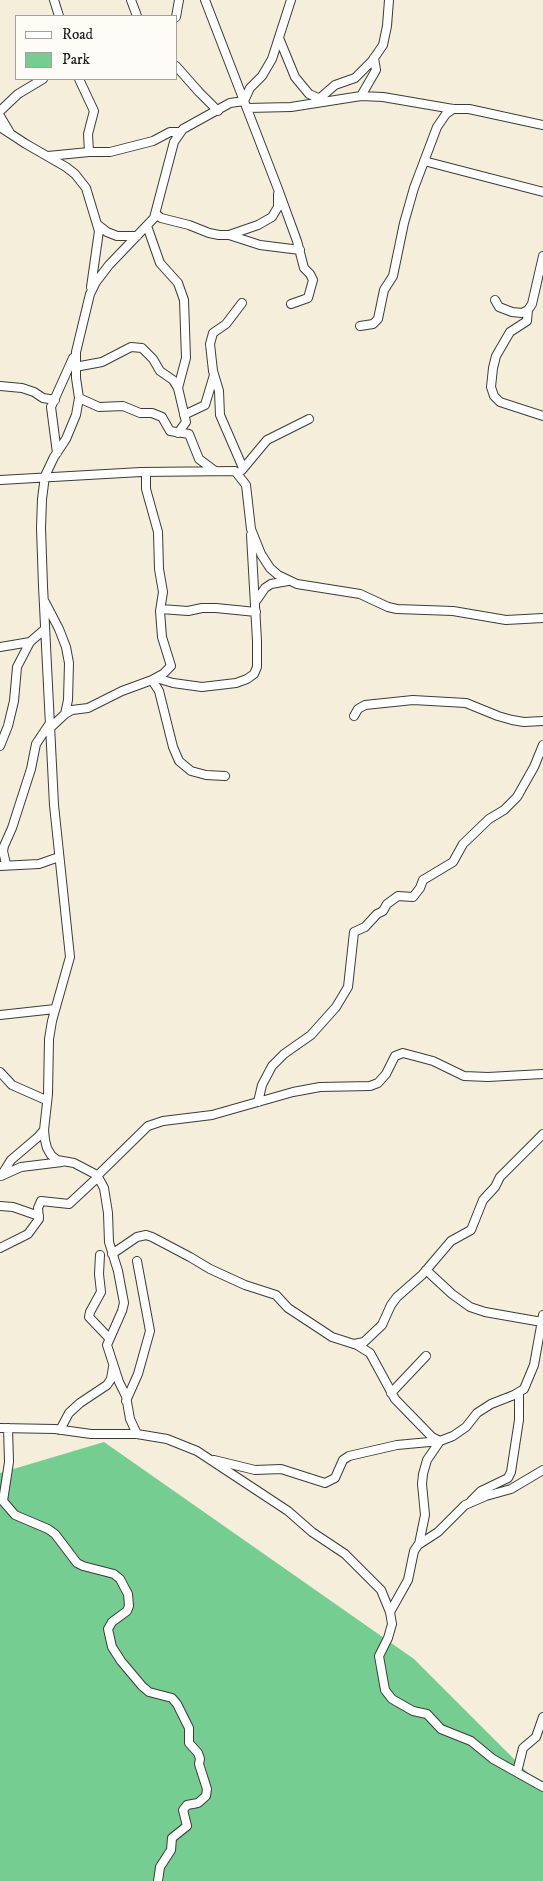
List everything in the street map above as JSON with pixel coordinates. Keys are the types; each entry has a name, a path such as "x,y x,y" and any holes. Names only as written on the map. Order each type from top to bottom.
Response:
{"street":[{"path":"54,0 59,15"},
{"path":"131,0 137,15"},
{"path":"176,15 179,0"},
{"path":"205,0 278,189 300,250 304,268 311,276 312,284 308,298 291,304"},
{"path":"246,104 250,88 262,76 271,62 291,0"},
{"path":"323,100 335,85 355,78 374,58 383,45 389,0"},
{"path":"279,38 295,77 309,94 323,100"},
{"path":"361,96 376,70 374,58"},
{"path":"178,68 218,111"},
{"path":"0,111 18,94 40,80"},
{"path":"79,80 94,111 88,134 88,152"},
{"path":"90,294 96,282 109,265 147,226 156,214 167,164 174,142 180,132 188,125 218,111 230,103 292,107 323,100 361,96 383,97 470,109 543,125"},
{"path":"360,326 372,324 378,319 382,294 393,276 406,216 424,161 437,127 453,108"},
{"path":"0,116 10,133"},
{"path":"0,127 75,174 86,188 98,225 99,236 90,294 76,352 75,367 79,398 76,415 66,439 45,476 40,528 54,805 70,957 55,1009 50,1039 48,1094 44,1130 46,1148 56,1160 74,1163 98,1176 104,1188 108,1213 109,1242 118,1271 124,1303 107,1345 126,1401 130,1419 137,1434"},
{"path":"48,156 110,152 153,141 170,132 180,132"},
{"path":"424,161 543,192"},
{"path":"229,235 258,225 272,217 278,207 278,189"},
{"path":"156,214 161,218 189,225 209,233 229,235 260,245 300,250"},
{"path":"98,225 107,232 117,236 137,236"},
{"path":"147,226 160,262 178,282 184,300 186,358 178,388"},
{"path":"543,256 532,304 528,310 527,321 510,332 496,356 491,386 494,396 500,402 543,416"},
{"path":"495,300 499,307 512,312 522,313 528,310"},
{"path":"154,679 202,687 236,683 247,679 254,674 257,667 256,612 248,492 220,415 219,391 214,375 210,344 211,336 226,324 242,303"},
{"path":"75,367 102,362 131,347 140,347 154,359 160,371 173,380 178,388 185,424 178,433"},
{"path":"57,453 51,409 76,352"},
{"path":"184,415 205,405 214,375"},
{"path":"0,386 22,388 34,392 42,398 54,400"},
{"path":"79,398 99,407 114,408 123,406 140,413 152,413 163,418 170,431 190,435 199,459 215,471"},
{"path":"241,471 267,440 309,419"},
{"path":"0,480 45,476 146,472 241,471"},
{"path":"59,857 39,864 3,865 4,846 12,828 31,769 36,744 50,726 64,714 72,710 94,706 122,691 154,679 168,670 171,665 162,638 161,609 163,592 159,569 158,532 146,489 146,472"},
{"path":"251,529 265,562 278,575 297,584 354,592 388,607 400,609 453,611 506,620 543,618"},
{"path":"255,603 265,588 271,584 290,580"},
{"path":"43,598 59,629 66,647 69,663 68,700 64,714"},
{"path":"161,609 188,611 216,608 256,612"},
{"path":"0,746 8,726 14,700 17,667 30,642 45,629"},
{"path":"0,647 30,642"},
{"path":"154,679 160,690 173,747 179,761 191,771 206,775 225,776"},
{"path":"354,716 365,705 413,700 466,703 512,720 524,722 543,721"},
{"path":"258,1102 262,1085 272,1066 284,1054 311,1035 336,1007 348,987 354,932 365,927 377,914 383,911 387,904 398,896 413,897 424,880 453,862 463,844 490,819 504,810 516,797 534,767 543,745"},
{"path":"0,1015 55,1009"},
{"path":"0,1248 28,1234 39,1220 38,1205 41,1201 69,1204 148,1126 163,1121 212,1115 320,1087 370,1086 378,1083 386,1074 396,1056 403,1053 433,1061 464,1076 488,1077 543,1074"},
{"path":"0,1072 12,1085 46,1100"},
{"path":"1,1177 11,1160 44,1130"},
{"path":"354,1344 364,1342 382,1324 391,1305 403,1290 426,1270 451,1241 471,1230 483,1200 495,1187 500,1177 543,1134"},
{"path":"1,1177 21,1167 64,1161"},
{"path":"0,1206 13,1207 39,1216"},
{"path":"112,1254 137,1237 146,1235 210,1269 247,1286 280,1297 285,1306 332,1337 354,1344 370,1353 399,1404 432,1436 440,1441"},
{"path":"100,1255 99,1274 101,1290 89,1316 109,1338"},
{"path":"126,1401 138,1374 150,1331 137,1261"},
{"path":"209,1458 255,1470 281,1469 325,1483 335,1478 343,1460 349,1456 397,1445 440,1441 459,1432 477,1413 491,1404 519,1392 525,1386 534,1365 542,1319 485,1312 470,1307 452,1294 426,1270"},
{"path":"392,1393 426,1356"},
{"path":"60,1430 69,1413 80,1403 107,1385 111,1379 113,1364"},
{"path":"390,1612 408,1580 414,1551 419,1544 438,1532 481,1491 508,1478 519,1420 519,1392"},
{"path":"158,1881 160,1867 171,1850 172,1838 187,1826 183,1810 187,1806 198,1803 206,1795 207,1789 199,1767 200,1759 189,1743 188,1728 177,1704 172,1698 149,1692 142,1686 112,1647 108,1630 112,1622 127,1610 128,1606 128,1594 120,1579 114,1574 77,1563 55,1534 48,1529 15,1515 3,1501 9,1462 4,1428 60,1430 91,1434 137,1434 167,1439 209,1458 288,1511 312,1532 345,1554 379,1587 390,1612 392,1627 379,1654 386,1692 392,1699 413,1711 427,1714 441,1729 471,1741 493,1759 543,1787"},
{"path":"419,1544 425,1515 422,1484 424,1474 427,1460 440,1441"},
{"path":"470,1502 511,1488 543,1470"},
{"path":"517,1772 524,1748 536,1737 543,1717"}],"green space":[{"path":"104,1442 414,1659 543,1788 543,1881 0,1881 0,1473"}]}
